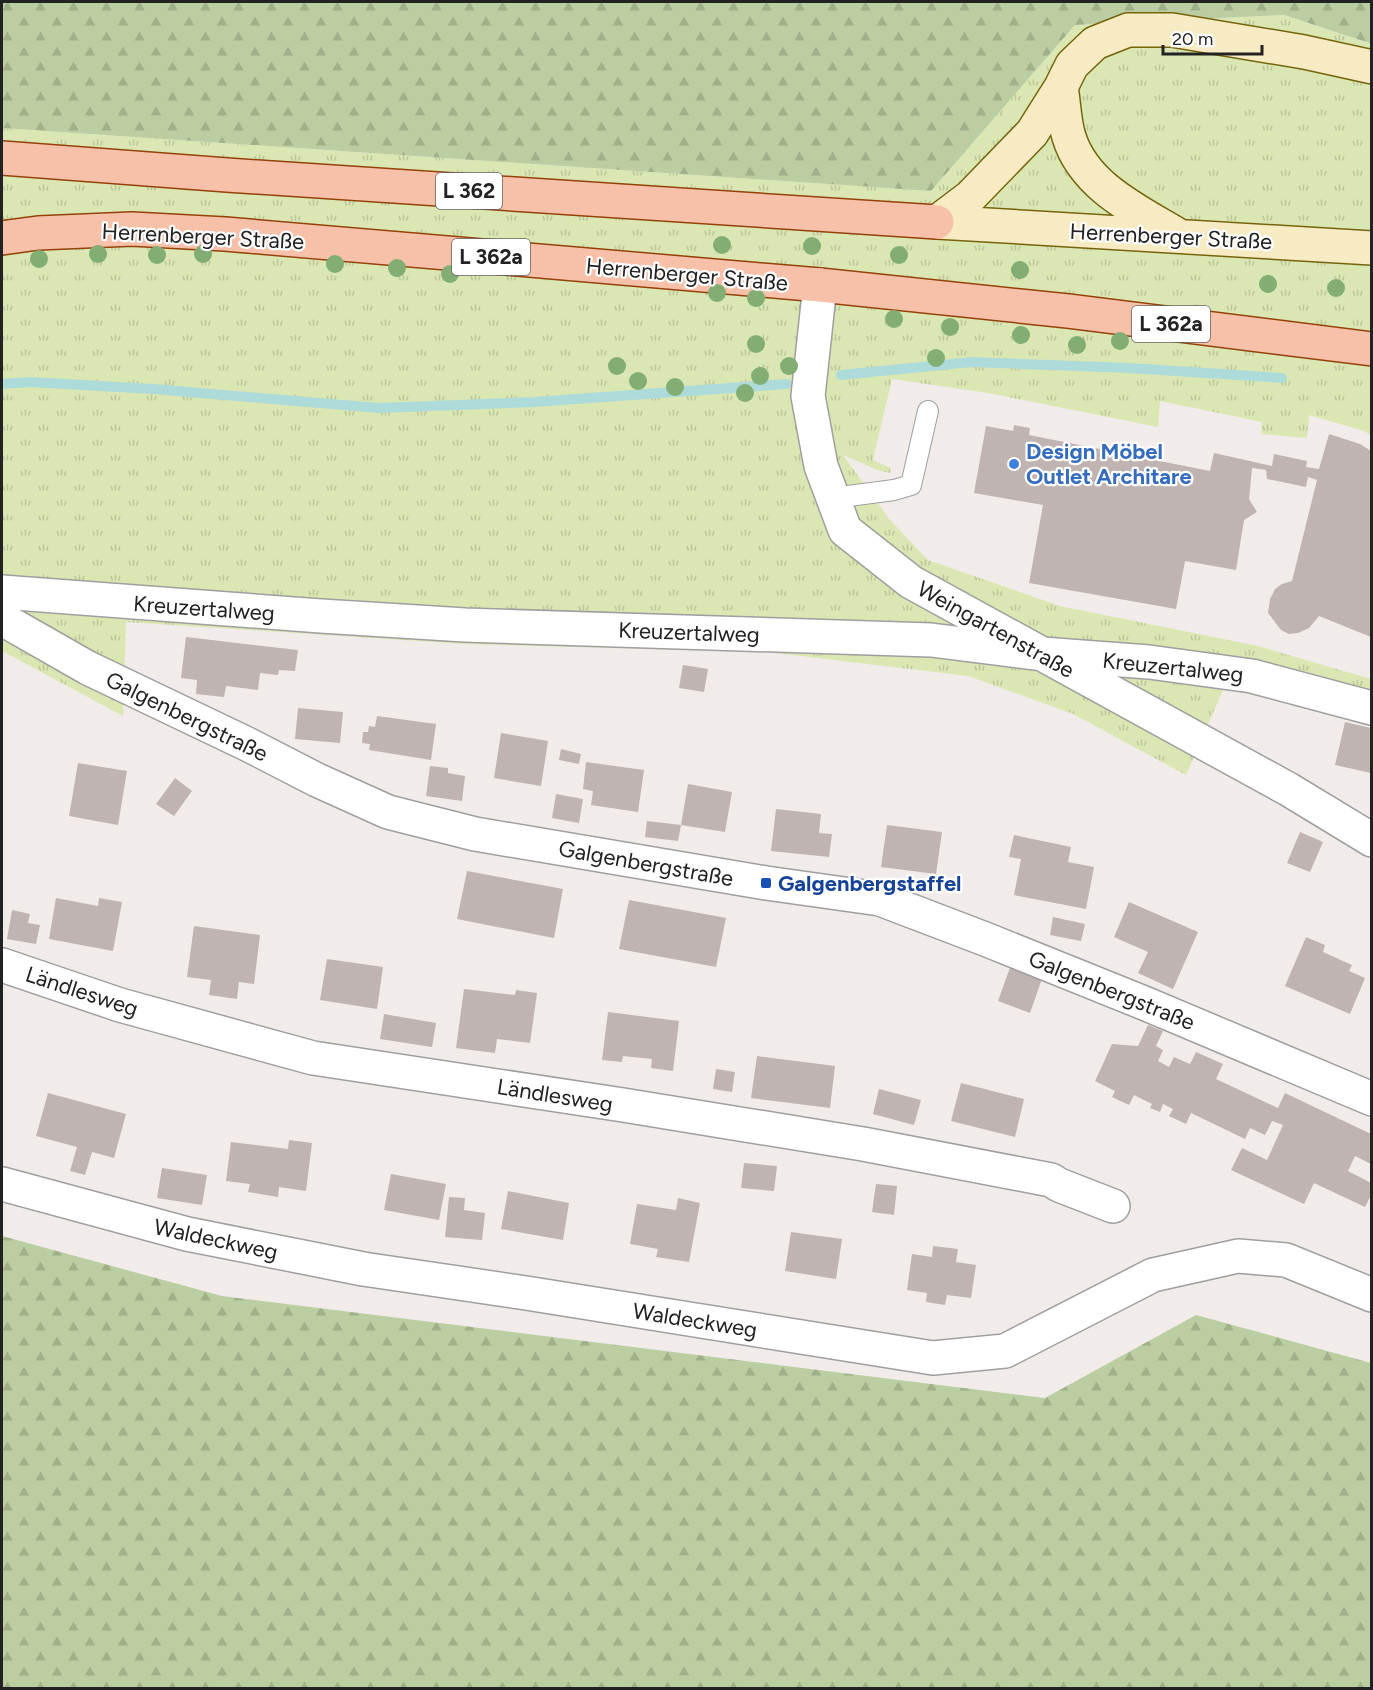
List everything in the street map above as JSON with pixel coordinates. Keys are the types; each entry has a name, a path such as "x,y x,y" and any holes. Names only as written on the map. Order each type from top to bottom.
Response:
{"main road":[{"path":"937,222 970,197 1032,133 1072,65 1095,43 1128,30 1172,30 1304,52 1371,67"},
{"path":"1061,87 1069,137 1083,167 1118,199 1181,237"},
{"name":"Herrenberger Straße","path":"2,158 937,222 1371,248"},
{"name":"Herrenberger Straße","path":"2,238 38,233 132,229 202,233 820,285 1068,311 1371,349"}],"street":[{"name":"Weingartenstraße","path":"820,285 808,396 821,466 845,530 911,582 1288,789 1371,840"},
{"path":"1329,344 1371,362"},
{"name":"Kreuzertalweg","path":"2,592 465,625 931,640 1042,654 1149,662 1252,676 1371,708"},
{"name":"Galgenbergstraße","path":"2,619 88,668 317,780 388,812 476,834 766,884 880,899 1134,998 1371,1099"},
{"name":"Ländlesweg","path":"2,965 120,1005 313,1058 863,1144 1051,1180 1113,1206"},
{"name":"Waldeckweg","path":"2,1184 187,1234 363,1269 933,1358 1005,1351 1153,1275 1238,1256 1286,1260 1371,1295"}],"lane":[{"path":"833,498 894,490 911,485 928,411"}],"green space":[{"path":"2,2 1371,2 1372,44 1284,15 1075,25 931,191 2,128"},
{"path":"1284,15 1371,44 1371,435 1309,415 1307,438 1261,434 1262,422 1160,401 1158,427 988,393 892,379 873,460 891,468 890,473 843,455 890,520 928,560 1060,606 1258,646 1371,679 1371,723 1224,688 1186,775 1073,714 968,676 767,652 464,644 126,622 123,716 2,651 2,128 931,191 1075,25"},
{"path":"2,1236 222,1296 1045,1398 1196,1315 1371,1363 1371,1688 2,1688"}],"building":[{"path":"1014,425 1030,428 1029,435 1210,471 1214,453 1272,466 1274,454 1307,461 1306,467 1319,469 1329,434 1360,444 1371,451 1371,637 1319,616 1309,628 1289,634 1281,630 1268,613 1270,599 1275,589 1292,581 1317,480 1308,477 1306,487 1267,479 1266,470 1252,468 1249,499 1257,512 1244,520 1236,570 1185,561 1176,609 1029,583 1043,505 974,493 986,426 1013,431"},
{"path":"186,637 298,650 295,671 279,670 278,675 260,673 258,690 226,686 224,697 196,694 197,680 181,678"},
{"path":"683,665 708,669 704,692 679,688"},
{"path":"298,708 343,712 340,743 295,739"},
{"path":"377,716 436,724 431,760 369,750 370,744 362,743 363,732 368,732 369,726 375,727"},
{"path":"1345,722 1371,728 1371,773 1335,765"},
{"path":"501,733 548,741 541,786 494,778"},
{"path":"561,749 581,754 579,764 559,760"},
{"path":"586,762 644,770 638,812 591,805 593,791 583,789"},
{"path":"78,763 127,771 118,825 69,816"},
{"path":"430,766 448,768 448,773 465,776 462,801 426,796"},
{"path":"175,778 192,791 174,816 156,804"},
{"path":"688,784 732,792 725,832 681,825"},
{"path":"556,794 583,799 579,823 552,818"},
{"path":"776,809 821,814 819,833 832,834 829,857 771,851"},
{"path":"647,821 681,825 678,841 645,837"},
{"path":"887,825 942,832 936,874 881,867"},
{"path":"1300,832 1323,842 1310,872 1287,863"},
{"path":"1014,835 1071,847 1068,862 1094,867 1086,909 1014,895 1021,859 1009,857"},
{"path":"467,871 563,889 554,938 457,919"},
{"path":"56,898 98,906 99,898 122,902 113,951 49,939"},
{"path":"629,900 726,918 716,967 619,949"},
{"path":"1129,902 1198,932 1173,989 1138,973 1148,952 1114,937"},
{"path":"12,910 30,914 28,923 40,925 36,944 7,939"},
{"path":"1053,917 1085,924 1081,941 1050,935"},
{"path":"194,926 260,935 254,984 239,982 237,999 209,995 211,980 187,977"},
{"path":"1306,937 1325,945 1323,952 1352,965 1349,971 1365,978 1350,1014 1285,986"},
{"path":"327,959 383,967 377,1009 320,1000"},
{"path":"1012,962 1044,973 1030,1013 998,1001"},
{"path":"464,989 515,995 516,990 537,993 530,1043 497,1039 495,1053 456,1048"},
{"path":"608,1012 679,1021 673,1071 651,1068 652,1059 623,1056 622,1062 602,1060"},
{"path":"384,1014 436,1023 432,1047 380,1039"},
{"path":"1148,1025 1163,1031 1156,1046 1163,1050 1158,1061 1169,1067 1174,1057 1190,1064 1196,1052 1223,1064 1216,1079 1278,1108 1285,1093 1371,1134 1371,1164 1355,1156 1348,1171 1371,1183 1371,1195 1365,1207 1314,1183 1304,1204 1231,1170 1242,1148 1267,1160 1283,1125 1272,1121 1265,1135 1250,1128 1245,1139 1191,1113 1186,1124 1169,1116 1173,1109 1163,1104 1160,1112 1150,1108 1152,1104 1134,1095 1129,1105 1112,1097 1115,1091 1095,1081 1112,1044 1138,1046"},
{"path":"757,1056 835,1066 830,1108 751,1098"},
{"path":"716,1069 735,1072 732,1092 713,1089"},
{"path":"961,1083 1024,1099 1015,1137 951,1121"},
{"path":"879,1089 921,1100 914,1125 873,1114"},
{"path":"48,1093 126,1114 114,1158 92,1152 85,1175 70,1171 77,1147 36,1136"},
{"path":"289,1140 312,1143 306,1191 279,1187 278,1197 248,1192 250,1184 226,1181 231,1142 288,1149"},
{"path":"744,1163 777,1166 774,1191 741,1188"},
{"path":"162,1168 207,1175 202,1205 157,1198"},
{"path":"391,1174 446,1184 439,1220 384,1210"},
{"path":"876,1184 897,1186 894,1215 872,1212"},
{"path":"508,1191 569,1203 563,1240 501,1229"},
{"path":"449,1197 465,1198 464,1210 485,1213 482,1240 445,1237"},
{"path":"678,1198 700,1203 689,1262 656,1257 658,1249 630,1244 637,1204 676,1210"},
{"path":"791,1232 842,1239 836,1279 785,1271"},
{"path":"933,1246 958,1249 956,1262 976,1265 971,1298 947,1295 945,1305 926,1302 927,1293 907,1290 912,1254 932,1257"}],"waterway":[{"path":"841,375 972,362 1129,368 1282,378"},
{"path":"2,384 30,382 153,389 379,408 534,402 787,384"}],"place":[{"name":"Design Möbel Outlet Architare","path":"1014,464"},
{"name":"Galgenbergstaffel","path":"766,883"}]}
